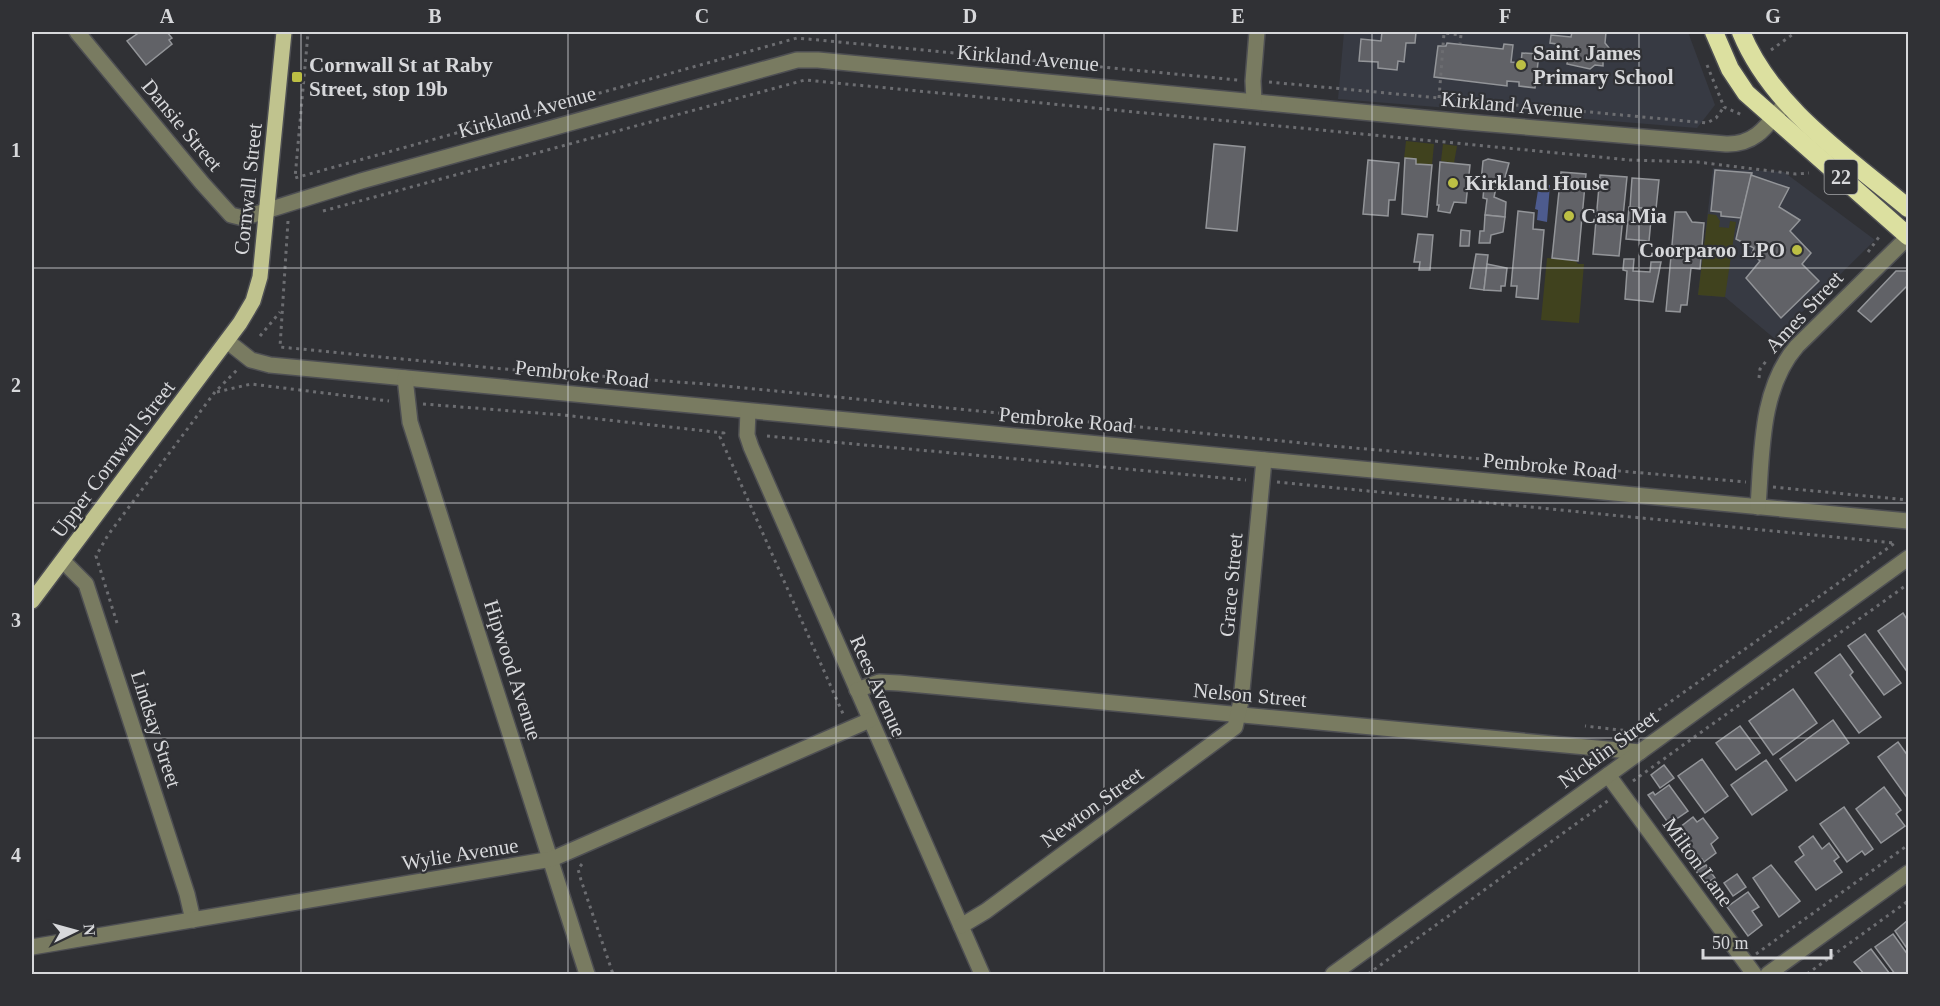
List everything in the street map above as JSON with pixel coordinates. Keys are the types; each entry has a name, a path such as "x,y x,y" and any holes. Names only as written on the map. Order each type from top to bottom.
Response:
{"highway":[{"name":"22","path":"1714,32 1737,81 1772,119 1908,237"},
{"name":"22","path":"1746,33 1762,72 1786,102 1814,129 1908,208"}],"main road":[{"name":"Cornwall Street","path":"226,341 248,312 257,290 284,32"},
{"name":"Upper Cornwall Street","path":"32,602 226,341"}],"street":[{"name":"Dansie Street","path":"77,32 231,215 250,217 267,210"},
{"path":"1254,101 1253,81 1257,32"},
{"name":"Kirkland Avenue","path":"267,210 372,178 797,60 818,60 1726,144 1749,142 1758,136 1786,102"},
{"name":"Ames Street","path":"1758,507 1771,392 1782,365 1813,329 1908,237"},
{"name":"Pembroke Road","path":"226,341 261,364 1908,521"},
{"name":"Hipwood Avenue","path":"405,378 410,422 552,859 587,975"},
{"name":"Rees Avenue","path":"748,411 747,435 751,447 982,975"},
{"name":"Grace Street","path":"1239,715 1264,460"},
{"name":"Nicklin Street","path":"1333,975 1908,558"},
{"name":"Lindsay Street","path":"63,561 87,584 187,894 193,920"},
{"name":"Nelson Street","path":"857,690 879,682 899,683 1640,752"},
{"name":"Newton Street","path":"961,926 1229,733 1239,715"},
{"name":"Wylie Avenue","path":"32,947 552,859 870,720"},
{"name":"Milton Lane","path":"1608,775 1754,975"},
{"path":"1768,975 1908,873"}],"path":[{"path":"312,32 308,33 295,178 797,38 1707,123 1716,118 1724,107"},
{"path":"1771,50 1796,32"},
{"path":"1439,98 1444,33 1461,35 1460,44"},
{"path":"319,212 805,80 1630,160 1697,162 1796,174 1810,173"},
{"path":"298,218 288,220 280,347 504,369 705,384 1607,471 1747,482 1748,471"},
{"path":"1867,254 1879,237"},
{"path":"260,336 281,310"},
{"path":"1759,380 1760,369 1772,353"},
{"path":"117,623 96,556 108,535 215,392 237,370"},
{"path":"215,392 251,384 389,401"},
{"path":"423,404 563,415 724,433 720,437 845,718"},
{"path":"767,436 1250,480"},
{"path":"1773,477 1771,487 1908,500"},
{"path":"1272,482 1895,543 1629,731 1585,726"},
{"path":"1629,784 1908,584"},
{"path":"1368,975 1612,798"},
{"path":"1752,957 1908,845"},
{"path":"587,860 578,869 613,975"},
{"path":"1807,975 1908,901"}],"shaded area":[{"name":"Saint James Primary School","path":"1344,32 1688,32 1715,105 1697,128 1338,99"},
{"path":"1713,168 1784,172 1875,240 1775,339 1725,297 1698,295"}],"green space":[{"path":"1406,141 1434,144 1432,165 1416,164 1416,159 1404,159"},
{"path":"1443,144 1457,146 1454,163 1441,161"},
{"path":"1708,214 1716,215 1720,221 1719,227 1729,228 1730,221 1736,222 1725,297 1698,295"},
{"path":"1547,258 1575,260 1578,264 1584,264 1579,323 1541,320"}],"water":[{"path":"1539,184 1550,185 1547,222 1537,220 1538,210 1535,209"}],"building":[{"path":"140,32 167,32 172,38 169,40 172,44 146,65 127,41"},
{"path":"1382,32 1416,32 1415,43 1406,43 1404,62 1398,61 1397,70 1378,68 1378,62 1359,61 1361,39 1381,41"},
{"path":"1572,32 1606,32 1605,43 1609,48 1608,55 1603,59 1603,66 1595,65 1590,69 1567,64 1569,51 1557,50 1557,44 1550,43 1551,35 1571,37"},
{"path":"1447,43 1503,49 1504,44 1513,45 1511,62 1521,63 1522,53 1539,54 1535,88 1519,86 1519,82 1507,81 1507,86 1434,77 1438,46 1446,46"},
{"path":"1214,144 1245,147 1237,231 1206,228"},
{"path":"1405,158 1416,159 1416,164 1432,165 1427,217 1402,214"},
{"path":"1488,159 1509,163 1504,181 1481,182 1483,161"},
{"path":"1368,160 1399,163 1395,200 1389,200 1388,216 1363,214"},
{"name":"Kirkland House","path":"1440,162 1470,165 1466,203 1454,202 1450,213 1438,211"},
{"path":"1715,170 1752,173 1741,218 1721,216 1721,212 1711,211"},
{"name":"Casa Mia","path":"1561,172 1586,174 1578,261 1552,258"},
{"path":"1600,175 1627,177 1619,256 1593,254"},
{"path":"1751,175 1789,188 1779,207 1800,220 1790,231 1811,253 1802,264 1819,281 1781,318 1746,278 1760,261 1752,253 1754,248 1736,239"},
{"path":"1632,178 1659,180 1656,209 1630,207"},
{"path":"1484,187 1496,188 1494,197 1506,202 1505,217 1485,215 1487,199 1483,198"},
{"path":"1629,207 1652,209 1649,241 1626,239"},
{"path":"1518,211 1534,213 1533,229 1544,230 1538,299 1516,297 1517,286 1511,286"},
{"path":"1675,212 1686,212 1692,222 1704,223 1700,269 1691,268 1687,305 1681,305 1680,312 1666,311"},
{"path":"1485,215 1505,217 1503,232 1491,235 1490,243 1479,243 1480,231 1484,231"},
{"path":"1461,230 1470,231 1469,246 1460,246"},
{"path":"1418,234 1433,235 1430,270 1419,270 1420,262 1414,262"},
{"path":"1476,254 1488,255 1484,290 1470,288"},
{"path":"1624,259 1634,259 1633,271 1650,272 1651,262 1661,262 1653,302 1625,299 1627,271 1623,270"},
{"path":"1487,264 1507,268 1505,286 1501,286 1501,291 1484,290"},
{"path":"1896,271 1908,271 1908,285 1871,322 1858,311"},
{"path":"1903,613 1908,621 1908,673 1878,631"},
{"path":"1865,634 1901,683 1884,695 1848,646"},
{"path":"1840,654 1853,672 1850,675 1881,717 1859,733 1815,673"},
{"path":"1793,689 1817,723 1773,755 1749,721"},
{"path":"1833,720 1849,743 1796,781 1780,759"},
{"path":"1740,726 1760,753 1736,770 1716,743"},
{"path":"1898,742 1908,756 1908,799 1878,757"},
{"path":"1702,759 1728,796 1705,813 1678,776"},
{"path":"1766,760 1787,790 1752,815 1731,785"},
{"path":"1664,765 1674,778 1660,788 1651,775"},
{"path":"1669,785 1688,811 1669,824 1648,795 1653,792 1655,795"},
{"path":"1884,787 1901,810 1896,814 1905,826 1881,843 1856,809"},
{"path":"1844,807 1873,849 1865,855 1862,851 1847,862 1820,824"},
{"path":"1693,817 1697,822 1703,818 1718,838 1711,844 1716,853 1704,862 1702,859 1693,866 1670,835"},
{"path":"1813,836 1822,849 1829,843 1839,857 1834,861 1842,872 1816,890 1795,862 1804,855 1799,847"},
{"path":"1706,865 1715,878 1705,884 1696,871"},
{"path":"1771,865 1800,901 1779,917 1753,878"},
{"path":"1737,874 1746,887 1733,896 1724,883"},
{"path":"1748,892 1759,907 1752,911 1762,925 1748,936 1727,907"},
{"path":"1908,920 1908,950 1895,931"},
{"path":"1893,934 1908,955 1908,971 1904,974 1895,974 1875,947"},
{"path":"1871,949 1890,974 1864,974 1854,962"}],"place":[{"name":"Saint James Primary School","path":"1521,65"},
{"name":"Cornwall St at Raby Street, stop 19b","path":"297,77"},
{"name":"Kirkland House","path":"1453,183"},
{"name":"Casa Mia","path":"1569,216"},
{"name":"Coorparoo LPO","path":"1797,250"}]}
